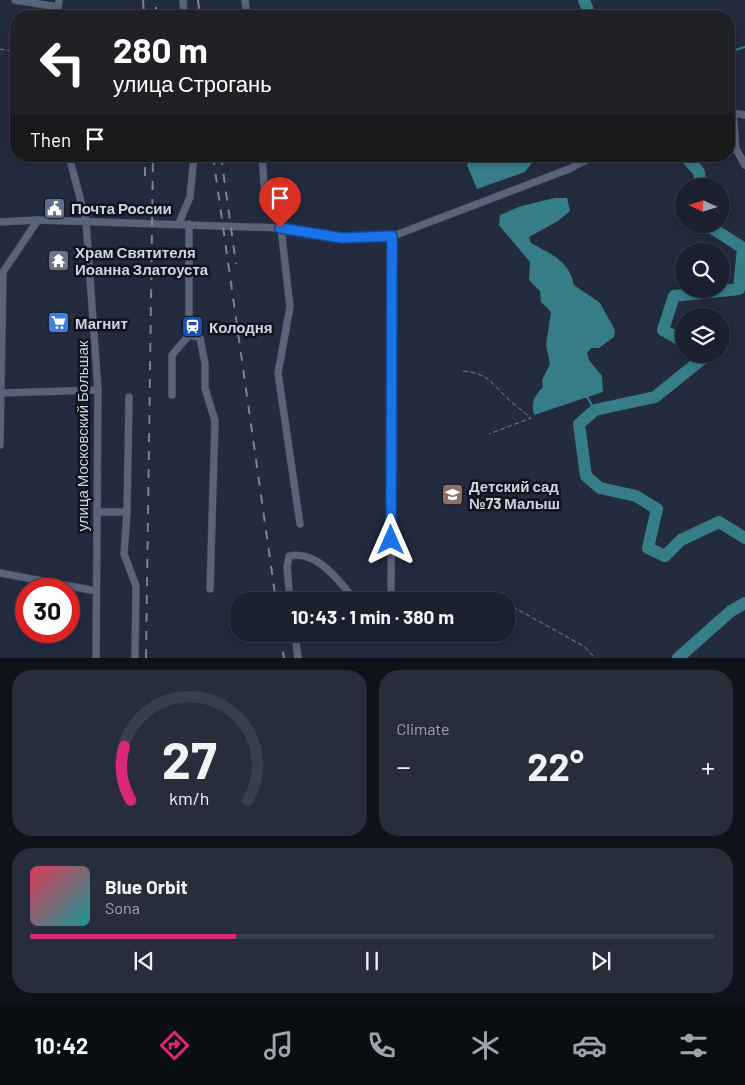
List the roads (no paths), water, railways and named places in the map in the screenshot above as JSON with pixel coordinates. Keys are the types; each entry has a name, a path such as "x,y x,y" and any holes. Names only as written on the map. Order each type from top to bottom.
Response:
{"street":[{"path":"15,0 59,4"},
{"path":"735,143 736,150 745,165"},
{"name":"улица Московский Большак","path":"71,162 86,220 98,390 96,658"},
{"path":"179,223 190,197 193,162"},
{"path":"262,162 265,197 280,208 280,228 290,307 278,373 300,524"},
{"path":"0,222 86,220 179,223 280,228 342,238 392,236 582,162"},
{"path":"0,445 3,272 38,220"},
{"path":"172,395 172,355 189,335 189,224"},
{"path":"389,592 392,236"},
{"path":"189,335 200,338 205,364 205,388 215,421 210,589"},
{"path":"1,393 98,390"},
{"path":"129,397 127,512 124,554 136,586 136,658"},
{"path":"97,512 127,512"},
{"path":"289,592 289,556 299,554 332,571 349,592"},
{"path":"0,573 96,591"},
{"path":"296,642 298,658"}],"waterway":[{"path":"584,0 588,10"},
{"path":"735,50 745,47"},
{"path":"690,162 699,172 700,178"},
{"path":"675,337 663,330 674,296 739,289 743,248 720,233"},
{"path":"697,363 655,397 595,410 579,424 586,476 600,488 636,496 657,509 648,548 665,556 681,540 719,522 745,538"},
{"path":"587,397 595,410"},
{"path":"678,658 731,611 745,603"}],"railway":[{"path":"143,0 144,10"},
{"path":"156,0 156,10"},
{"path":"198,0 199,10"},
{"path":"145,162 145,176"},
{"path":"146,658 153,162"},
{"path":"214,162 275,592"},
{"path":"222,162 236,264"},
{"path":"281,642 284,658"}],"place":[{"name":"Почта России","path":"55,208"},
{"name":"Храм Святителя Иоанна Златоуста","path":"59,261"},
{"name":"Магнит","path":"59,323"},
{"name":"Колодня","path":"193,327"},
{"name":"Детский сад №73 Малыш","path":"453,495"}]}
